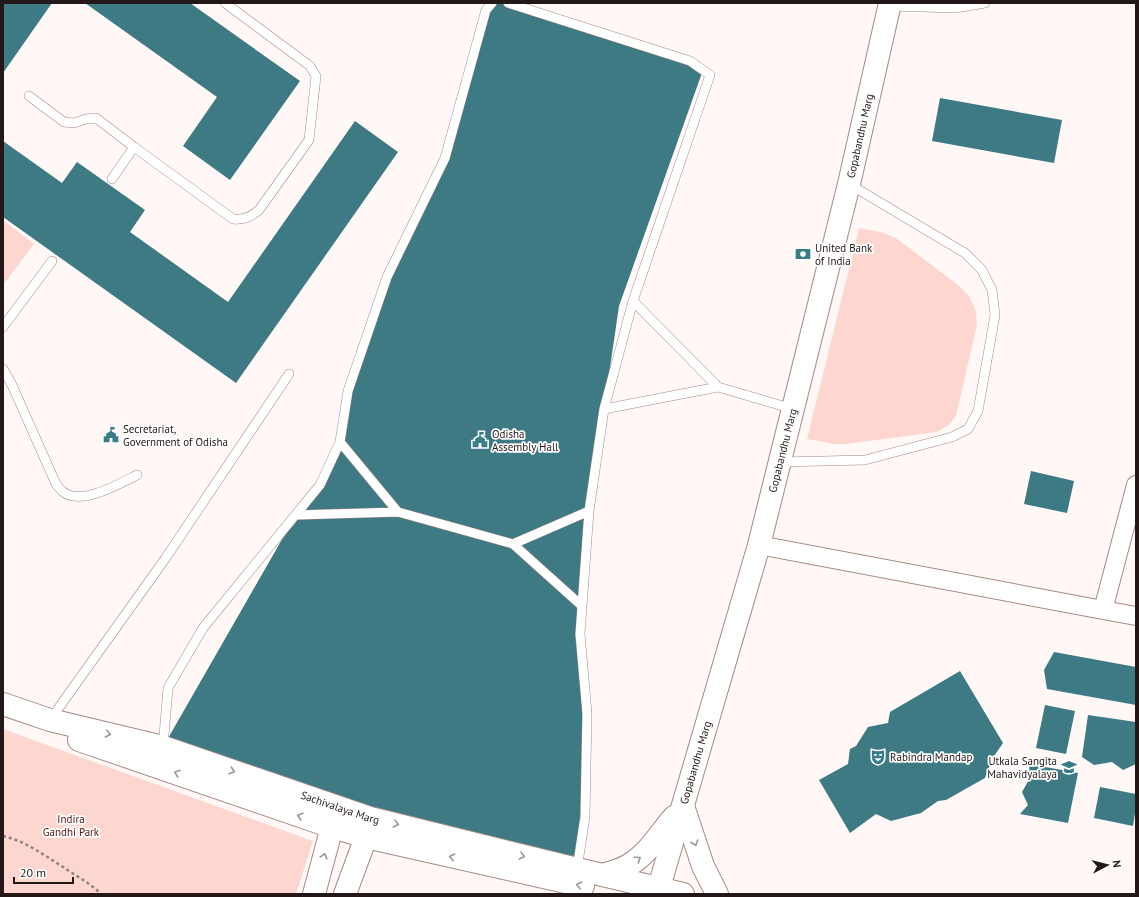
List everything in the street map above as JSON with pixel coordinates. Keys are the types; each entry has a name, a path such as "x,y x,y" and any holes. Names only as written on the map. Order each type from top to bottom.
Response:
{"street":[{"name":"Gopabandhu Marg","path":"658,891 759,545 849,184 890,4"},
{"path":"1103,610 1136,486"},
{"path":"759,545 1136,616"},
{"name":"Sachivalaya Marg","path":"3,704 50,720 163,747 335,817"},
{"name":"Sachivalaya Marg","path":"3,714 368,827 617,894"},
{"path":"603,875 628,866 642,856 655,843 682,806"},
{"path":"682,806 703,866 717,894"},
{"path":"314,894 335,817"},
{"name":"Sachivalaya Marg","path":"368,827 603,875 658,891 683,894"},
{"path":"344,894 368,827"}],"lane":[{"path":"29,96 64,122 74,123 86,118 96,118 134,148 233,219 241,220 250,217 259,210 309,140 316,76 310,66 225,3"},
{"path":"163,747 168,688 203,628 320,485 340,442 348,391 387,277 445,158 486,10 492,3"},
{"path":"508,3 690,61 710,76 634,301 604,409 589,511 580,634 587,713 585,817 577,870"},
{"path":"890,4 955,8 984,3"},
{"path":"112,179 134,148"},
{"path":"780,462 865,460 952,437 968,429 978,411 995,315 992,290 982,270 965,253 849,184"},
{"path":"3,327 52,261"},
{"path":"634,301 718,387"},
{"path":"3,369 12,385 56,484 63,492 76,496 89,496 104,492 137,475"},
{"path":"50,720 165,559 289,374"},
{"path":"604,409 718,387 793,409"},
{"path":"340,442 398,512"},
{"path":"513,544 589,511"},
{"path":"296,515 398,512 513,544 582,606"}],"path":[{"path":"3,836 16,839 44,855 93,886 101,894"}],"green space":[{"path":"3,220 34,244 3,285"},
{"path":"859,228 881,232 896,238 958,285 969,296 976,311 977,325 956,416 949,425 937,432 846,444 835,444 807,439"},
{"name":"Indira Gandhi Park","path":"3,729 313,841 296,894 3,894"}],"building":[{"path":"3,3 52,3 3,73"},
{"path":"85,3 190,3 300,81 230,180 183,146 217,97"},
{"path":"492,3 507,3 703,70 619,306 589,511 580,634 587,713 585,817 577,869 163,747 296,515 320,485 340,442 348,391 387,277 448,146"},
{"path":"940,98 1062,120 1054,163 932,141"},
{"path":"355,121 398,152 236,383 3,217 3,141 62,183 77,162 145,210 130,232 228,302"},
{"path":"1031,471 1074,481 1067,513 1024,504"},
{"path":"1054,652 1136,667 1136,705 1047,689 1044,670"},
{"path":"960,671 1003,743 992,759 985,778 946,800 938,801 921,813 891,821 876,814 850,833 819,780 848,764 850,749 856,746 868,727 888,723 890,712"},
{"path":"1045,705 1075,711 1066,754 1036,748"},
{"path":"1088,715 1136,722 1136,764 1123,770 1112,762 1094,765 1082,757"},
{"path":"1029,764 1078,773 1068,823 1020,814 1028,805 1022,792 1030,778"},
{"path":"1100,787 1136,794 1136,807 1133,826 1094,818"}],"place":[{"name":"United Bank of India","path":"803,254"},
{"name":"Secretariat, Government of Odisha","path":"111,435"},
{"name":"Odisha Assembly Hall","path":"480,440"},
{"name":"Rabindra Mandap","path":"878,757"},
{"name":"Utkala Sangita Mahavidyalaya","path":"1069,767"}]}
